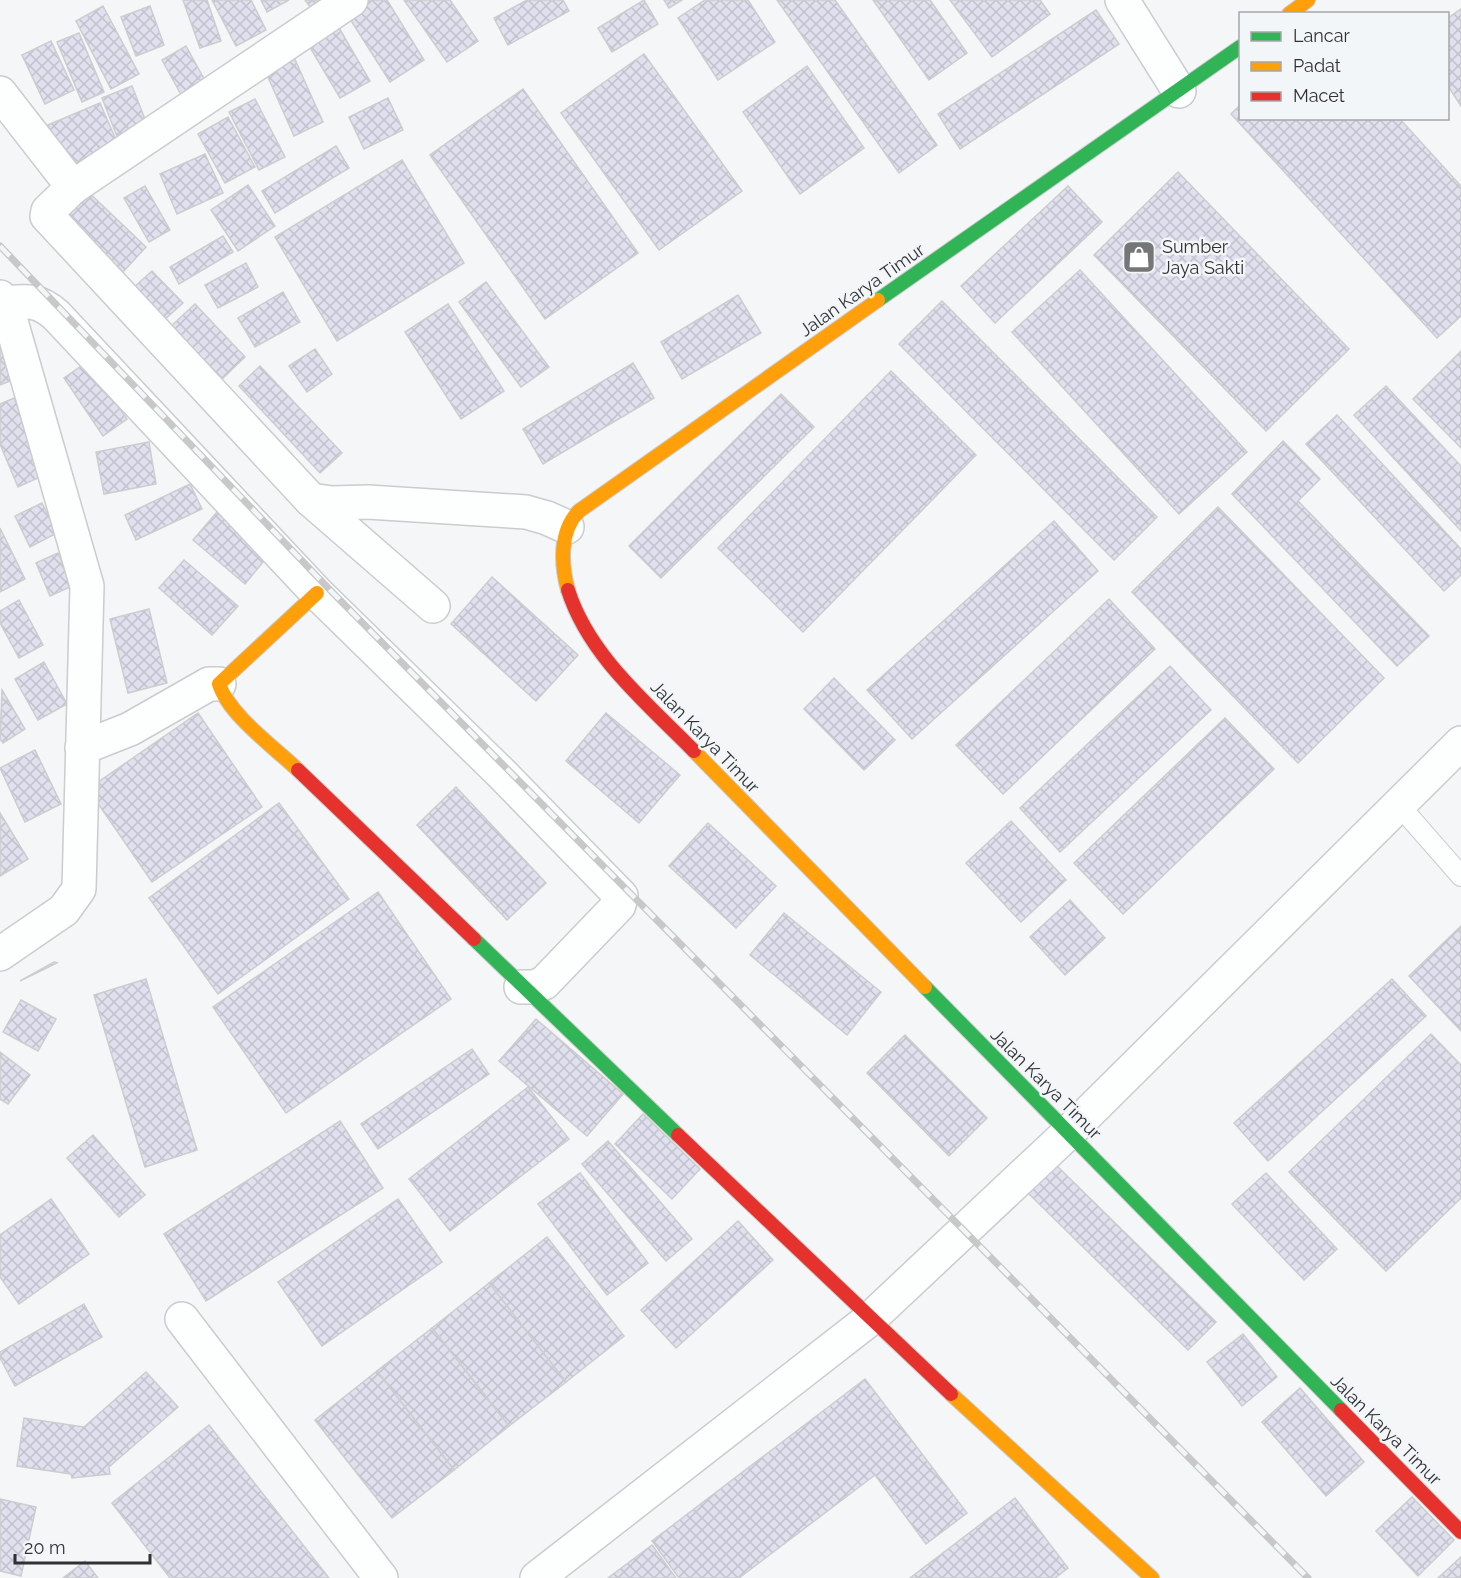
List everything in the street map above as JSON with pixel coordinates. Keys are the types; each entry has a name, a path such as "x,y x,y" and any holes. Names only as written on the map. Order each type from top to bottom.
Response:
{"street":[{"path":"351,0 72,187 48,211 47,216 311,500 433,606"},
{"path":"1122,0 1179,91"},
{"path":"1292,12 1308,0"},
{"name":"Jalan Karya Timur","path":"1239,48 576,513 567,527 562,570 566,588 590,638 621,677 1461,1532"},
{"path":"0,93 72,187"},
{"path":"0,954 64,910 79,889 87,586 2,300 32,300 41,303 56,315 317,593 511,783 621,896 619,905 544,983 534,987 521,987"},
{"path":"311,500 332,503 368,502 526,512 567,527"},
{"path":"82,748 130,729 209,684 219,684 317,593"},
{"path":"219,684 223,696 233,708 521,987 870,1319 1152,1578"},
{"path":"537,1578 870,1319 1068,1133 1461,743"},
{"path":"182,1319 381,1578"}],"lane":[{"path":"1398,804 1461,876"}],"building":[{"path":"183,0 207,0 221,41 200,48"},
{"path":"212,0 251,0 266,30 236,46"},
{"path":"261,0 289,0 267,12"},
{"path":"305,0 322,0 311,8"},
{"path":"355,0 387,0 424,60 390,82 343,8"},
{"path":"404,0 450,0 478,41 447,62"},
{"path":"527,0 563,0 569,11 508,45 494,18"},
{"path":"644,0 658,24 612,52 598,28"},
{"path":"664,0 682,0 669,8"},
{"path":"705,0 748,0 775,42 718,80 678,18"},
{"path":"777,0 835,0 937,145 899,173"},
{"path":"873,0 930,0 967,53 929,80"},
{"path":"950,0 1040,0 1050,14 992,57"},
{"path":"103,6 139,74 111,89 76,21"},
{"path":"150,6 164,45 136,56 121,17"},
{"path":"1461,9 1461,106 1449,88 1449,17"},
{"path":"1096,10 1119,44 960,149 938,114"},
{"path":"335,21 370,81 340,98 305,39"},
{"path":"79,33 104,92 82,102 57,42"},
{"path":"51,41 74,90 45,104 22,55"},
{"path":"186,46 208,86 184,100 162,60"},
{"path":"292,53 323,122 294,136 263,66"},
{"path":"644,54 742,191 659,250 561,113"},
{"path":"807,66 864,148 800,194 743,112"},
{"path":"132,86 150,132 120,144 102,98"},
{"path":"523,89 638,253 545,319 430,155"},
{"path":"388,98 403,130 364,149 349,117"},
{"path":"255,99 285,157 259,170 229,112"},
{"path":"100,103 120,149 68,171 48,125"},
{"path":"1239,106 1239,120 1401,120 1461,186 1461,316 1437,338 1231,114"},
{"path":"228,117 255,167 225,183 198,134"},
{"path":"336,146 349,168 275,213 262,191"},
{"path":"205,154 223,193 177,214 160,174"},
{"path":"402,160 464,263 337,341 275,237"},
{"path":"1178,172 1349,349 1266,431 1094,255"},
{"path":"81,185 146,247 123,272 57,210"},
{"path":"248,185 275,226 238,251 211,210"},
{"path":"145,186 170,230 149,242 124,198"},
{"path":"1068,186 1102,222 995,323 961,286"},
{"path":"223,236 233,252 179,284 170,267"},
{"path":"246,263 258,287 218,308 205,285"},
{"path":"1080,270 1247,452 1179,514 1012,332"},
{"path":"152,271 183,303 163,321 132,289"},
{"path":"486,282 549,367 521,387 459,302"},
{"path":"283,292 300,322 255,347 238,318"},
{"path":"738,295 761,333 682,379 661,342"},
{"path":"942,301 1157,517 1114,560 899,344"},
{"path":"195,304 245,357 219,382 169,328"},
{"path":"448,304 504,391 461,419 405,332"},
{"path":"0,340 15,379 0,385"},
{"path":"315,349 332,374 307,392 289,366"},
{"path":"1461,351 1461,448 1413,399"},
{"path":"87,362 127,419 103,436 64,378"},
{"path":"633,363 654,398 543,464 523,429"},
{"path":"260,366 342,453 320,473 239,386"},
{"path":"891,371 976,455 803,632 718,548"},
{"path":"1386,386 1461,466 1461,531 1354,415"},
{"path":"781,394 814,427 661,578 629,546"},
{"path":"14,398 46,474 18,487 0,444 0,404"},
{"path":"1337,415 1461,549 1461,575 1444,591 1306,444"},
{"path":"1283,441 1320,479 1298,501 1429,636 1397,666 1232,494"},
{"path":"149,442 156,484 104,494 96,452"},
{"path":"190,484 202,509 136,540 125,515"},
{"path":"42,503 57,533 30,547 15,516"},
{"path":"1218,507 1384,678 1298,763 1132,592"},
{"path":"217,512 268,556 245,584 193,540"},
{"path":"1054,521 1098,571 912,739 867,690"},
{"path":"0,528 25,579 0,592"},
{"path":"58,553 72,586 50,596 36,563"},
{"path":"184,560 238,606 212,635 159,588"},
{"path":"492,577 578,655 536,701 451,624"},
{"path":"1109,599 1155,649 1003,794 956,745"},
{"path":"19,600 43,645 19,658 0,623 0,611"},
{"path":"149,609 167,683 128,693 110,619"},
{"path":"44,662 67,704 38,720 15,679"},
{"path":"1170,666 1211,710 1060,852 1020,808"},
{"path":"834,678 895,740 864,770 804,709"},
{"path":"2,690 25,729 3,743 0,739"},
{"path":"198,713 262,807 152,882 88,789"},
{"path":"606,713 680,775 639,823 566,761"},
{"path":"1225,718 1274,769 1123,914 1074,863"},
{"path":"35,750 61,804 25,822 0,768"},
{"path":"456,787 546,883 507,920 417,825"},
{"path":"279,803 349,899 218,994 149,898"},
{"path":"0,813 28,859 0,876"},
{"path":"1011,821 1066,880 1021,922 966,863"},
{"path":"708,823 776,886 736,928 669,866"},
{"path":"378,892 451,999 286,1113 213,1007"},
{"path":"1070,900 1105,938 1065,975 1030,937"},
{"path":"784,913 881,992 847,1035 750,955"},
{"path":"1461,926 1461,1031 1409,976"},
{"path":"54,962 57,963 20,981"},
{"path":"146,979 197,1150 145,1167 94,995"},
{"path":"1392,979 1426,1016 1268,1161 1234,1123"},
{"path":"21,1000 56,1019 38,1051 3,1032"},
{"path":"536,1019 623,1094 587,1136 499,1061"},
{"path":"1431,1034 1461,1065 1461,1198 1386,1271 1289,1172"},
{"path":"905,1035 987,1118 949,1156 867,1073"},
{"path":"472,1049 489,1074 378,1149 361,1124"},
{"path":"0,1052 30,1075 8,1104 0,1099"},
{"path":"528,1087 569,1139 450,1231 409,1179"},
{"path":"643,1114 700,1169 672,1199 615,1144"},
{"path":"340,1121 383,1188 206,1301 164,1234"},
{"path":"93,1135 145,1195 119,1217 67,1158"},
{"path":"608,1141 692,1239 666,1261 582,1164"},
{"path":"1055,1164 1216,1322 1188,1350 1027,1192"},
{"path":"580,1173 648,1263 607,1295 538,1204"},
{"path":"1266,1173 1337,1249 1304,1280 1232,1204"},
{"path":"51,1199 89,1254 19,1304 0,1277 0,1235"},
{"path":"398,1199 442,1262 322,1346 278,1282"},
{"path":"738,1221 773,1260 676,1348 641,1310"},
{"path":"547,1237 624,1336 566,1382 489,1283"},
{"path":"489,1283 566,1382 509,1426 432,1328"},
{"path":"84,1304 102,1337 15,1386 0,1358 0,1352"},
{"path":"432,1328 509,1426 454,1470 377,1371"},
{"path":"1243,1334 1277,1377 1242,1406 1207,1362"},
{"path":"377,1371 454,1470 392,1518 315,1420"},
{"path":"146,1372 178,1407 109,1467 110,1474 72,1478 71,1474 17,1466 24,1418 84,1427"},
{"path":"865,1379 967,1513 926,1544 875,1475 739,1578 679,1578 652,1541"},
{"path":"1300,1388 1364,1462 1326,1496 1262,1422"},
{"path":"209,1425 329,1578 170,1578 112,1503"},
{"path":"1412,1497 1454,1540 1418,1576 1376,1531"},
{"path":"1015,1498 1068,1568 1055,1578 910,1578"},
{"path":"0,1499 36,1507 21,1576 0,1571"},
{"path":"652,1545 676,1578 608,1578"},
{"path":"1461,1557 1461,1578 1438,1578"},
{"path":"85,1561 98,1578 63,1578"}],"railway":[{"path":"0,246 333,593 1308,1578"}],"traffic: fast":[{"path":"878,300 1239,48"},
{"path":"474,939 678,1135"},
{"path":"925,987 1341,1410"}],"traffic: slow":[{"path":"1292,12 1308,0"},
{"path":"568,590 563,549 568,528 579,511 878,300"},
{"path":"298,770 242,719 224,696 219,684 317,593"},
{"path":"694,751 925,987"},
{"path":"951,1394 1152,1578"}],"traffic: jam":[{"path":"568,590 590,636 605,657 621,677 694,751"},
{"path":"298,770 474,939"},
{"path":"678,1135 951,1394"},
{"path":"1341,1410 1461,1532"}],"place":[{"name":"Sumber Jaya Sakti","path":"1139,257"}]}
